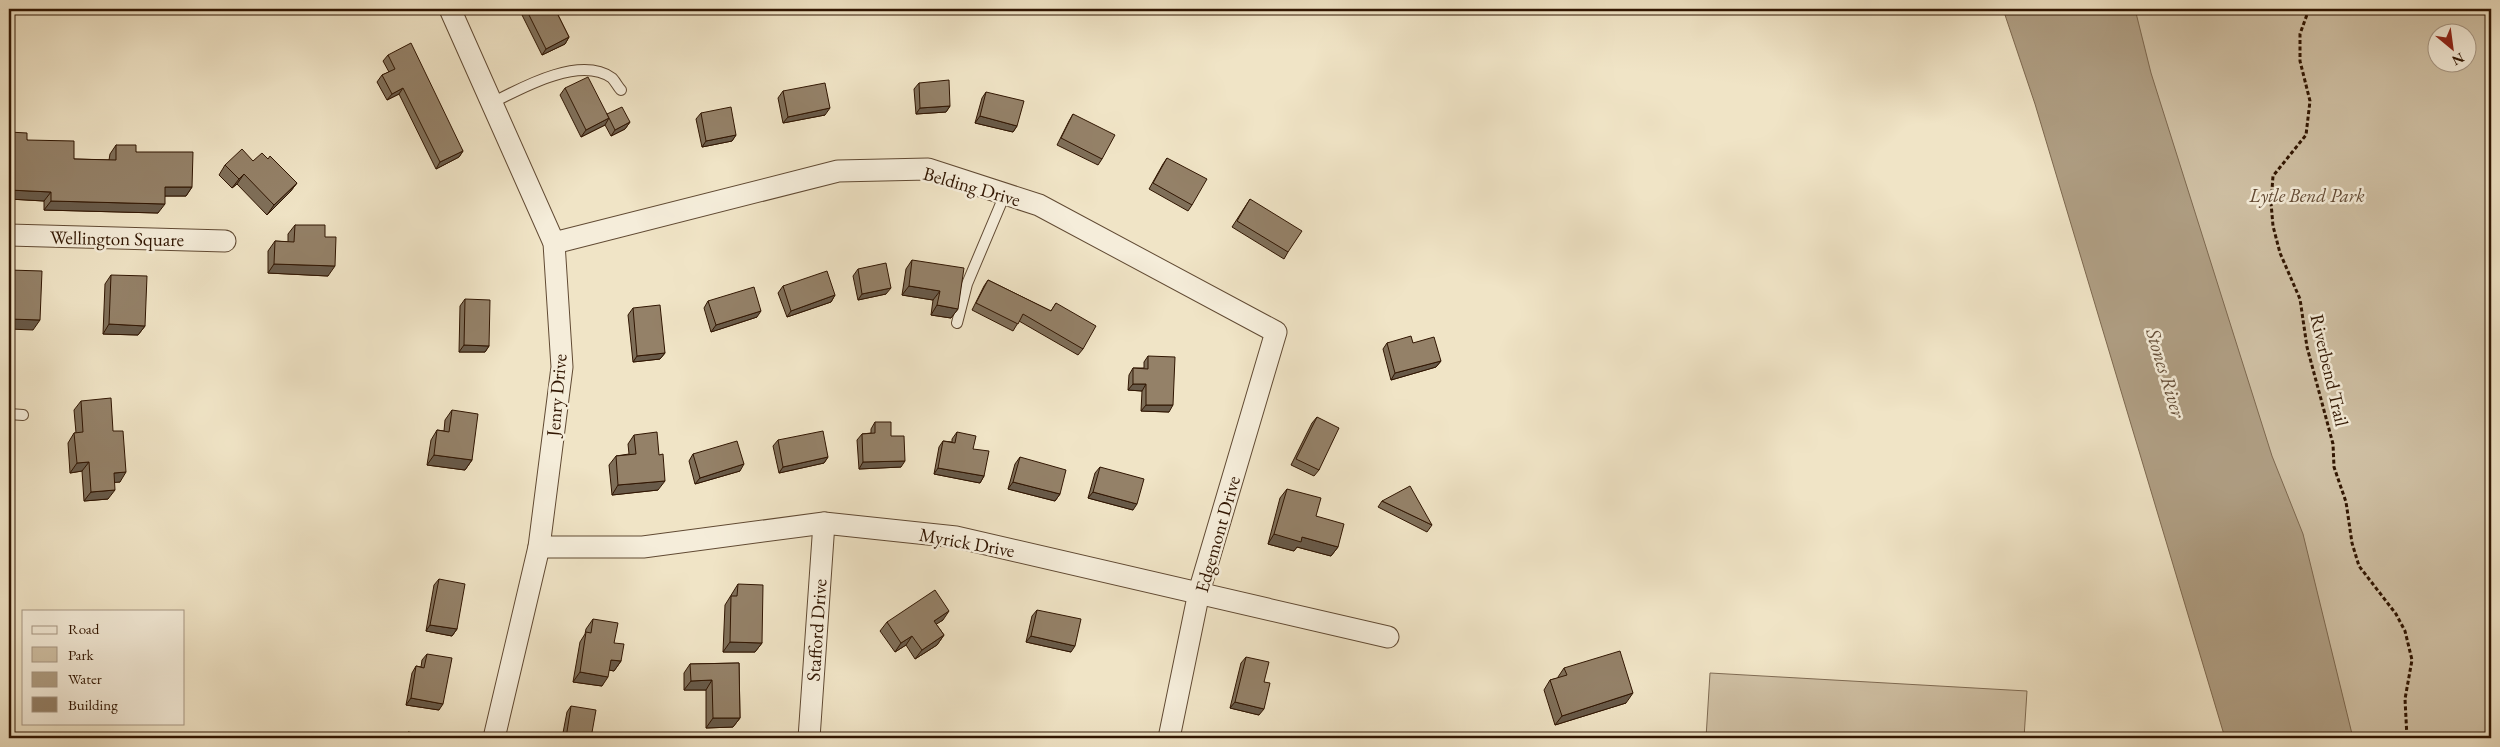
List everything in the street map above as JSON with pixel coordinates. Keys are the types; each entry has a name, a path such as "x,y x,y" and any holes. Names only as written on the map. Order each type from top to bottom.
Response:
{"street":[{"name":"Jenry Drive","path":"450,9 554,243 562,367 539,547 494,738"},
{"name":"Belding Drive","path":"554,243 838,170 928,169 1039,205 1276,332"},
{"name":"Wellington Square","path":"9,235 225,241"},
{"name":"Edgemont Drive","path":"1169,738 1199,592 1276,332"},
{"name":"Myrick Drive","path":"539,547 644,547 824,523 956,537 1388,637"},
{"name":"Stafford Drive","path":"809,738 824,523"}],"lane":[{"path":"492,103 526,86 566,71 594,71 612,78 621,90"},
{"path":"957,323 967,284 1005,194"},
{"path":"9,414 23,415"}],"path":[{"name":"Riverbend Trail","path":"2309,9 2300,34 2300,61 2310,101 2306,135 2273,176 2271,203 2273,226 2280,253 2300,299 2307,347 2333,444 2334,467 2346,502 2352,543 2359,566 2396,614 2405,631 2412,660 2405,699 2406,738"}],"green space":[{"name":"Lytle Bend Park","path":"2056,9 2491,9 2491,738 2277,738"},
{"path":"1710,673 2027,691 2024,738 1706,738"}],"water":[{"name":"Stones River","path":"2003,9 2135,9 2151,73 2272,456 2303,534 2353,738 2225,738 2035,104"}],"building":[{"path":"526,9 555,9 569,37 546,49"},
{"path":"411,43 463,151 440,162 403,88 392,94 382,75 395,69 388,55"},
{"path":"588,77 609,118 586,130 565,88"},
{"path":"949,80 950,106 920,108 919,83"},
{"path":"825,83 830,108 788,117 783,91"},
{"path":"986,92 1024,101 1017,126 980,116"},
{"path":"622,107 630,122 615,130 607,114"},
{"path":"731,107 736,135 706,141 701,113"},
{"path":"1073,114 1115,135 1102,159 1061,138"},
{"path":"9,132 27,133 27,140 74,141 74,159 116,160 116,145 136,145 136,152 193,152 192,187 165,187 165,204 51,201 51,192 9,190"},
{"path":"242,149 253,161 262,153 268,159 270,156 297,183 274,205 244,174 239,179 225,165"},
{"path":"1167,158 1207,179 1192,205 1153,183"},
{"path":"1250,199 1302,231 1288,252 1237,221"},
{"path":"295,225 325,225 325,237 336,237 335,266 274,264 275,241 294,242"},
{"path":"912,260 964,268 958,309 937,305 940,291 909,286"},
{"path":"886,263 891,288 862,294 858,269"},
{"path":"9,270 42,271 40,320 9,319"},
{"path":"827,271 835,295 791,311 783,286"},
{"path":"111,275 147,276 145,326 109,324"},
{"path":"988,280 1051,311 1056,303 1096,326 1083,349 1023,314 1018,324 976,303"},
{"path":"754,287 761,311 716,325 708,301"},
{"path":"465,299 490,300 489,346 464,345"},
{"path":"660,305 665,353 637,356 633,308"},
{"path":"1411,336 1413,343 1434,337 1441,361 1395,373 1387,343"},
{"path":"1148,356 1175,357 1173,405 1146,405 1146,384 1133,384 1133,368 1148,369"},
{"path":"111,398 113,431 123,431 126,472 114,473 115,490 91,492 89,462 77,463 74,433 83,432 81,401"},
{"path":"452,410 478,414 472,460 434,455 437,430 449,432"},
{"path":"1317,417 1339,428 1319,470 1296,459"},
{"path":"875,422 891,422 891,436 904,436 905,461 863,462 862,434 875,433"},
{"path":"823,431 828,457 783,467 778,440"},
{"path":"657,432 659,455 663,454 665,481 618,485 616,456 636,454 634,435"},
{"path":"957,432 976,436 973,449 989,451 984,476 938,468 943,441 955,443"},
{"path":"737,441 744,464 700,478 693,454"},
{"path":"1020,457 1066,470 1060,494 1013,482"},
{"path":"1100,467 1144,479 1137,504 1093,492"},
{"path":"1410,486 1432,525 1382,501"},
{"path":"1287,489 1321,498 1316,516 1344,524 1338,547 1302,537 1301,542 1274,534"},
{"path":"439,579 465,584 457,629 430,625"},
{"path":"738,584 763,585 762,643 730,642 731,596 737,596"},
{"path":"935,590 949,611 934,621 944,635 922,650 912,636 901,643 887,622"},
{"path":"1037,610 1081,619 1075,646 1031,636"},
{"path":"593,619 618,623 614,643 624,644 621,661 611,660 608,677 580,672 586,632 591,633"},
{"path":"1620,651 1633,693 1562,716 1550,680 1567,675 1564,668"},
{"path":"427,654 452,658 443,704 411,698 416,666 424,668"},
{"path":"1246,657 1269,662 1264,682 1270,683 1264,709 1235,702"},
{"path":"739,663 740,718 713,718 712,680 691,681 690,664"},
{"path":"571,706 596,710 591,738 566,738"},
{"path":"408,732 437,737 407,738"}]}
